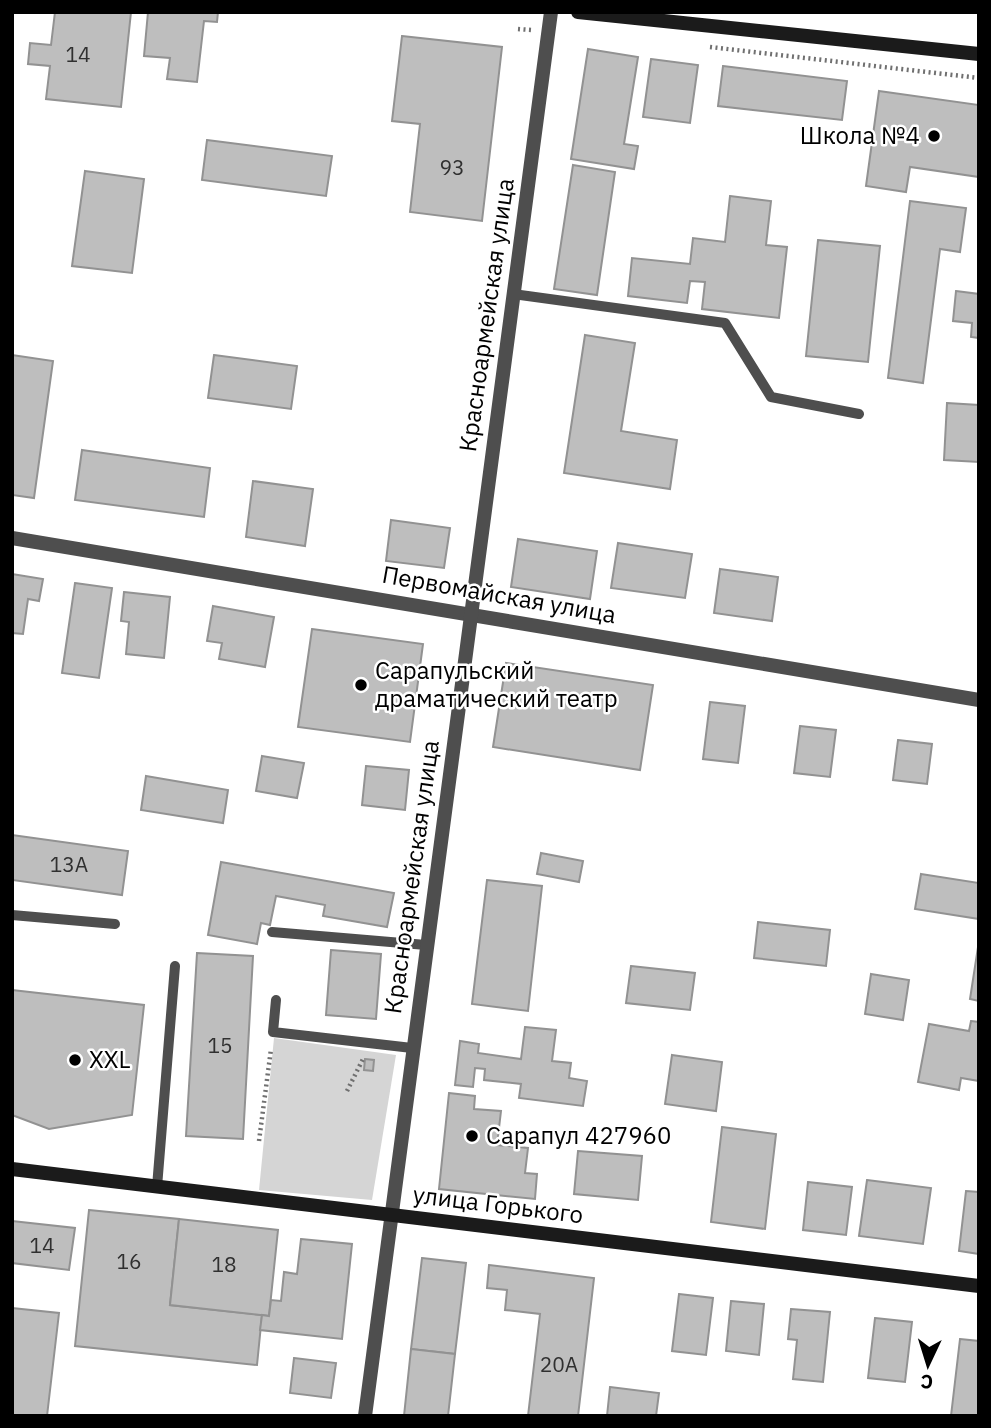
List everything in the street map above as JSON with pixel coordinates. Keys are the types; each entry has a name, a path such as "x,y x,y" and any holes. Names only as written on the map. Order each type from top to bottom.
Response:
{"street":[{"name":"Красноармейская улица","path":"365,1416 551,12"},
{"path":"578,12 979,54"},
{"name":"Первомайская улица","path":"12,538 979,700"},
{"name":"улица Горького","path":"12,1169 979,1286"}],"lane":[{"path":"513,294 724,323 771,397 859,414"},
{"path":"12,915 115,924"},
{"path":"272,932 426,945"},
{"path":"157,1187 175,967"},
{"path":"276,1000 273,1032 412,1048"}],"path":[{"path":"518,29 548,32"},
{"path":"702,46 979,78"},
{"path":"259,1141 273,1032"}],"shaded area":[{"path":"274,1038 396,1055 372,1200 259,1190"}],"building":[{"path":"55,12 131,12 121,107 46,99 50,66 28,64 30,43 51,45"},
{"path":"148,12 218,12 217,22 204,21 197,82 167,79 170,58 144,56"},
{"path":"402,36 502,47 482,221 410,212 420,124 392,121"},
{"path":"588,49 638,57 624,144 638,146 634,169 571,159"},
{"path":"651,59 698,65 690,123 643,117"},
{"path":"723,66 847,81 842,120 718,106"},
{"name":"Школа №4","path":"879,91 979,105 979,177 910,167 906,192 866,186"},
{"path":"207,140 332,156 326,196 202,180"},
{"path":"573,165 615,172 597,295 554,289"},
{"path":"85,171 144,179 132,273 72,266"},
{"path":"730,196 771,201 766,245 787,247 779,318 702,309 705,282 690,281 687,303 628,296 632,258 690,264 693,238 725,242"},
{"path":"910,201 966,208 960,252 940,249 923,383 888,378"},
{"path":"818,240 880,246 868,362 806,356"},
{"path":"956,291 979,294 979,338 971,337 972,323 953,321"},
{"path":"585,335 635,343 621,431 677,440 670,489 564,473"},
{"path":"12,355 53,361 34,498 12,495"},
{"path":"214,355 297,366 291,409 208,398"},
{"path":"947,403 979,405 979,462 944,460"},
{"path":"82,450 210,468 204,517 75,500"},
{"path":"253,481 313,489 305,546 246,537"},
{"path":"391,520 450,528 444,568 386,561"},
{"path":"518,539 597,551 590,599 511,587"},
{"path":"618,543 692,554 685,598 611,588"},
{"path":"720,569 778,577 772,621 714,613"},
{"path":"12,574 43,579 39,601 28,599 23,634 12,633"},
{"path":"75,583 112,588 99,678 62,673"},
{"path":"124,592 170,597 164,658 126,654 129,622 121,621"},
{"path":"213,606 274,617 265,667 219,659 222,643 207,641"},
{"name":"Сарапульский драматический театр","path":"312,629 423,644 410,742 298,727"},
{"path":"506,663 653,685 640,770 493,747"},
{"path":"710,702 745,706 738,763 703,759"},
{"path":"800,726 836,730 830,777 794,773"},
{"path":"898,740 932,744 927,784 893,780"},
{"path":"262,756 304,763 297,798 256,791"},
{"path":"366,766 409,770 405,810 362,805"},
{"path":"146,776 228,790 223,823 141,810"},
{"path":"12,835 128,851 122,895 12,880"},
{"path":"541,853 583,861 579,882 537,874"},
{"path":"221,862 394,893 387,927 323,916 325,905 276,896 270,925 261,923 257,944 208,935"},
{"path":"921,874 979,883 979,919 915,909"},
{"path":"487,880 542,886 528,1011 472,1004"},
{"path":"758,922 830,930 826,966 754,958"},
{"path":"979,948 979,1001 970,999"},
{"path":"331,950 381,954 376,1019 326,1015"},
{"path":"197,953 253,956 243,1139 186,1136"},
{"path":"631,966 695,973 690,1010 626,1003"},
{"path":"871,974 909,980 903,1020 865,1014"},
{"name":"XXL","path":"12,990 144,1005 132,1115 49,1129 12,1115"},
{"path":"971,1021 979,1022 979,1081 961,1078 959,1090 918,1082 929,1024 969,1031"},
{"path":"525,1027 556,1030 552,1061 571,1063 569,1078 587,1081 583,1106 519,1098 521,1084 484,1080 485,1069 475,1068 473,1087 455,1085 460,1041 479,1044 478,1053 521,1059"},
{"path":"672,1055 722,1062 716,1111 665,1104"},
{"path":"365,1059 374,1060 373,1071 364,1070"},
{"path":"449,1093 475,1096 474,1109 501,1111 497,1145 528,1148 525,1173 537,1174 535,1199 439,1189"},
{"path":"722,1127 776,1134 765,1229 711,1222"},
{"path":"578,1151 642,1156 638,1200 574,1194"},
{"path":"867,1180 931,1188 923,1244 859,1236"},
{"path":"808,1182 852,1187 846,1235 803,1230"},
{"path":"966,1191 979,1192 979,1254 959,1251"},
{"path":"89,1210 179,1219 170,1305 262,1315 257,1365 75,1346"},
{"path":"179,1219 278,1230 269,1316 170,1305"},
{"path":"12,1221 75,1228 69,1270 12,1263"},
{"path":"301,1239 352,1244 342,1339 260,1330 262,1315 269,1316 271,1300 281,1301 284,1272 297,1274"},
{"path":"422,1258 466,1263 455,1354 411,1349"},
{"path":"489,1265 594,1278 578,1416 528,1416 540,1314 505,1310 507,1290 487,1288"},
{"path":"679,1294 713,1298 706,1355 672,1351"},
{"path":"731,1301 764,1304 759,1355 726,1351"},
{"path":"12,1308 59,1313 47,1416 12,1416"},
{"path":"791,1309 830,1312 823,1382 793,1379 797,1340 788,1339"},
{"path":"875,1318 912,1322 905,1382 868,1378"},
{"path":"960,1339 979,1341 979,1416 951,1416"},
{"path":"411,1349 455,1354 448,1416 404,1416"},
{"path":"294,1358 336,1363 331,1398 290,1393"},
{"path":"610,1387 659,1393 656,1416 607,1416"}],"place":[{"name":"Школа №4","path":"934,136"},
{"name":"Сарапульский драматический театр","path":"361,685"},
{"name":"XXL","path":"75,1060"},
{"name":"Сарапул 427960","path":"472,1136"}]}
